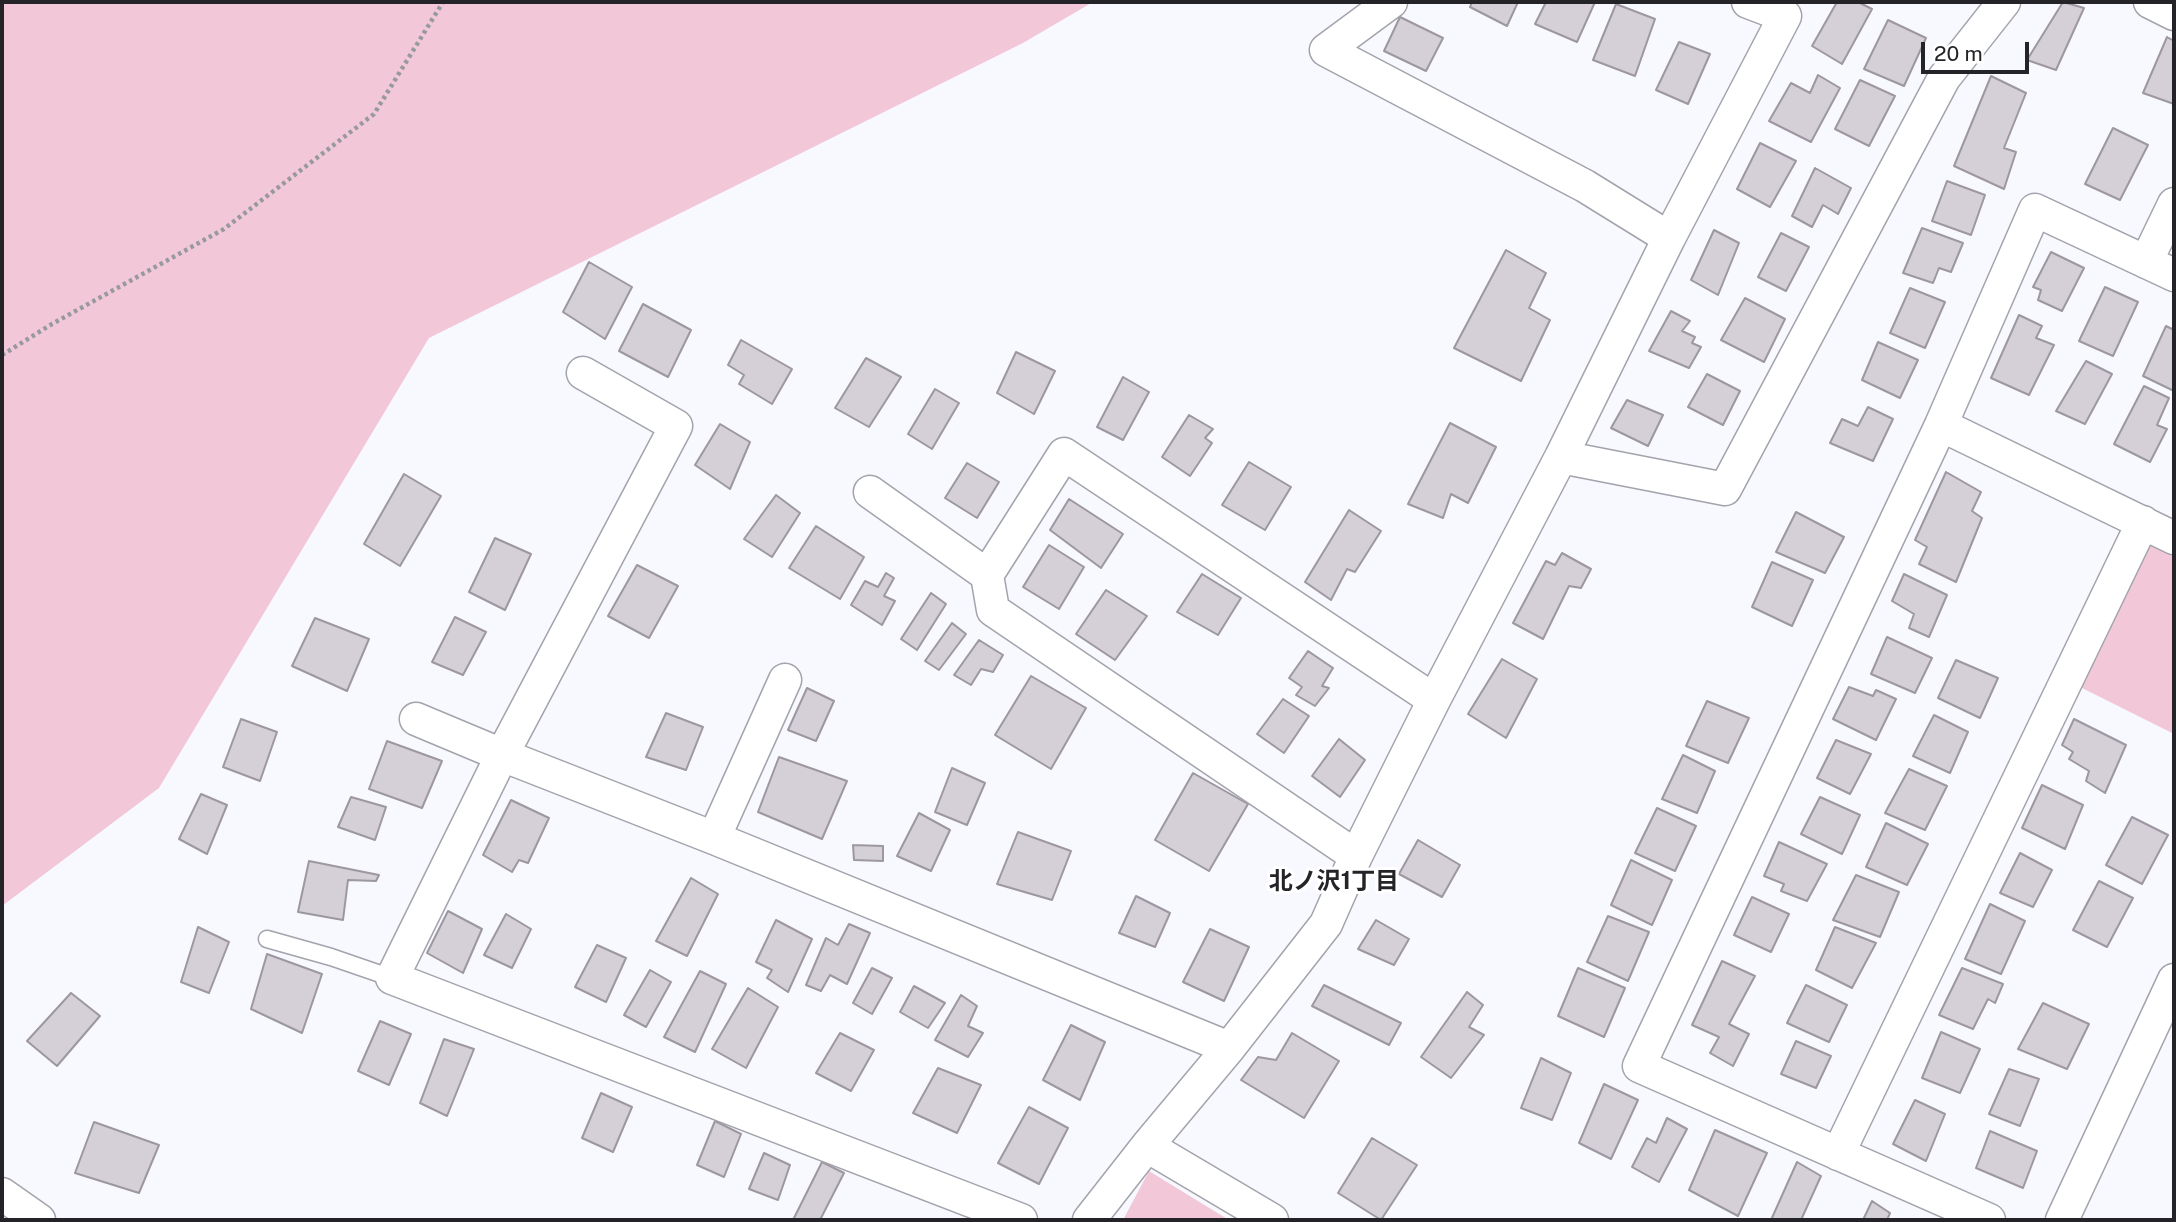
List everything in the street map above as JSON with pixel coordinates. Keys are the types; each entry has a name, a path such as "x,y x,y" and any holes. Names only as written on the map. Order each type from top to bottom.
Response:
{"street":[{"path":"1391,2 1326,50 1585,186 1669,238"},
{"path":"1089,1220 1326,924 1356,856 1434,700 1785,16 1748,2"},
{"path":"1561,457 1725,489 1944,78 2004,2"},
{"path":"2150,2 2174,14"},
{"path":"1989,1220 1639,1066 1941,425 2035,210 2160,268 2174,204"},
{"path":"583,373 676,426 502,755 392,978 1021,1220"},
{"path":"1941,425 2174,538"},
{"path":"1356,856 993,610 987,575 1064,454 1434,700"},
{"path":"870,492 987,575"},
{"path":"1838,1154 2143,522"},
{"path":"714,838 785,680"},
{"path":"416,719 1229,1048"},
{"path":"2062,1220 2174,980"},
{"path":"1147,1146 1272,1220"},
{"path":"2,1194 39,1220"}],"lane":[{"path":"267,939 392,978"}],"path":[{"path":"2,355 52,324 224,229 374,114 443,2"}],"shaded area":[{"path":"2,2 1093,2 1023,43 429,338 159,788 2,906"},
{"path":"2148,543 2174,555 2174,734 2080,687"},
{"path":"1149,1171 1229,1220 1123,1220"}],"building":[{"path":"1472,2 1518,2 1507,26 1470,7"},
{"path":"1546,2 1595,2 1577,42 1535,24"},
{"path":"1837,2 1858,2 1872,9 1842,64 1812,46"},
{"path":"2063,2 2084,8 2056,70 2027,60"},
{"path":"1616,4 1655,19 1635,76 1593,60"},
{"path":"1400,17 1443,38 1426,71 1384,51"},
{"path":"1888,20 1926,38 1904,86 1864,69"},
{"path":"2167,37 2174,41 2174,104 2143,93"},
{"path":"1679,42 1710,54 1688,104 1656,90"},
{"path":"1818,75 1840,88 1811,142 1769,121 1791,83 1810,93"},
{"path":"1991,76 2026,93 2004,148 2016,152 2004,189 1954,166"},
{"path":"1860,80 1895,96 1869,146 1835,129"},
{"path":"2113,128 2148,145 2120,200 2085,184"},
{"path":"1760,143 1796,161 1770,207 1737,189"},
{"path":"1815,168 1851,188 1838,214 1823,205 1812,227 1792,216"},
{"path":"1947,181 1985,195 1971,235 1932,221"},
{"path":"1922,228 1963,243 1951,272 1939,268 1933,283 1903,273"},
{"path":"1714,230 1739,243 1718,295 1691,280"},
{"path":"1781,233 1809,247 1786,291 1758,277"},
{"path":"1506,250 1546,273 1529,308 1550,320 1521,381 1454,348"},
{"path":"2051,252 2084,268 2062,311 2038,300 2041,290 2033,287"},
{"path":"589,262 632,287 605,339 563,312"},
{"path":"2105,287 2138,302 2113,356 2079,341"},
{"path":"1910,288 1945,302 1925,348 1890,333"},
{"path":"1745,298 1785,319 1764,362 1721,340"},
{"path":"643,304 691,330 668,377 619,351"},
{"path":"1671,311 1690,321 1682,331 1695,337 1692,343 1701,347 1689,368 1649,351"},
{"path":"2019,315 2042,326 2036,338 2054,345 2029,395 1991,378"},
{"path":"2166,326 2174,330 2174,391 2143,376"},
{"path":"741,340 792,369 772,404 739,384 744,375 728,365"},
{"path":"1878,342 1918,360 1900,398 1862,380"},
{"path":"1016,352 1055,371 1034,414 997,393"},
{"path":"866,358 901,377 869,427 835,408"},
{"path":"2086,361 2112,374 2085,424 2056,411"},
{"path":"1707,374 1740,391 1723,425 1688,407"},
{"path":"1123,377 1149,392 1123,440 1097,427"},
{"path":"2144,386 2169,398 2157,425 2167,429 2150,462 2114,444"},
{"path":"935,389 959,403 932,449 908,434"},
{"path":"1627,400 1663,415 1648,446 1611,428"},
{"path":"1868,407 1893,419 1873,461 1830,443 1842,419 1858,426"},
{"path":"1189,415 1213,429 1205,438 1212,443 1190,476 1162,457"},
{"path":"1450,423 1496,447 1468,503 1451,494 1443,518 1408,504"},
{"path":"720,424 750,442 730,489 695,465"},
{"path":"1249,462 1291,487 1265,530 1222,505"},
{"path":"967,463 999,482 977,518 945,498"},
{"path":"1946,472 1981,492 1972,511 1982,518 1956,582 1919,564 1927,547 1915,540"},
{"path":"404,474 441,496 400,566 364,544"},
{"path":"776,495 800,513 772,557 744,539"},
{"path":"1069,499 1123,534 1101,568 1050,530"},
{"path":"1349,510 1381,531 1355,572 1347,569 1331,600 1305,582"},
{"path":"1796,512 1844,537 1825,573 1776,552"},
{"path":"816,526 864,557 840,599 789,568"},
{"path":"495,538 531,554 505,610 469,592"},
{"path":"1049,545 1084,567 1059,609 1023,587"},
{"path":"1562,553 1591,569 1581,588 1569,586 1543,639 1513,623 1546,561 1555,565"},
{"path":"1772,562 1813,580 1792,626 1752,607"},
{"path":"637,565 678,586 649,638 608,616"},
{"path":"886,573 894,578 884,596 895,601 882,625 851,605 865,581 878,587"},
{"path":"1202,574 1241,598 1218,635 1177,612"},
{"path":"1904,574 1947,595 1929,637 1909,628 1914,614 1892,601"},
{"path":"1106,590 1147,616 1115,660 1076,634"},
{"path":"931,593 946,604 917,650 901,639"},
{"path":"455,617 486,632 463,675 432,662"},
{"path":"315,618 369,639 347,691 292,666"},
{"path":"952,623 966,634 939,670 925,661"},
{"path":"1887,637 1932,658 1915,693 1871,674"},
{"path":"979,640 1003,655 993,672 981,669 971,685 954,675"},
{"path":"1308,651 1333,668 1322,686 1329,688 1315,706 1296,695 1302,687 1289,678"},
{"path":"1502,659 1537,679 1506,738 1468,714"},
{"path":"1956,660 1998,678 1980,718 1938,698"},
{"path":"1031,676 1086,708 1051,769 995,735"},
{"path":"1849,687 1873,696 1876,690 1896,699 1876,740 1833,719"},
{"path":"807,688 834,701 816,741 788,730"},
{"path":"1283,699 1309,716 1284,753 1257,734"},
{"path":"1707,701 1749,718 1728,763 1686,746"},
{"path":"666,713 703,727 686,770 646,757"},
{"path":"1934,715 1968,732 1950,773 1913,756"},
{"path":"241,719 277,732 260,781 223,767"},
{"path":"2074,719 2126,745 2105,793 2086,781 2089,771 2069,759 2073,752 2062,745"},
{"path":"1339,739 1365,760 1340,797 1312,776"},
{"path":"1836,740 1871,754 1850,794 1817,778"},
{"path":"387,741 442,761 422,808 369,789"},
{"path":"1683,755 1715,771 1697,813 1662,799"},
{"path":"779,757 847,781 822,839 758,812"},
{"path":"952,768 985,783 967,825 935,812"},
{"path":"1909,769 1947,786 1925,830 1885,813"},
{"path":"1193,773 1248,804 1209,871 1155,840"},
{"path":"2042,785 2083,805 2065,849 2022,828"},
{"path":"201,794 227,805 207,854 179,839"},
{"path":"351,797 386,807 375,840 338,827"},
{"path":"1820,797 1860,815 1842,854 1801,834"},
{"path":"511,800 549,818 528,863 519,860 512,872 483,855"},
{"path":"1657,808 1696,826 1675,871 1635,853"},
{"path":"919,813 950,830 931,871 897,856"},
{"path":"2132,817 2168,835 2142,884 2106,865"},
{"path":"1886,823 1928,844 1907,885 1866,867"},
{"path":"1018,832 1071,851 1052,900 997,884"},
{"path":"1418,840 1460,865 1442,897 1399,874"},
{"path":"1779,842 1827,864 1807,901 1781,891 1784,884 1764,876"},
{"path":"853,845 883,846 883,861 854,860"},
{"path":"2020,853 2052,870 2033,907 2000,893"},
{"path":"1631,860 1672,880 1652,925 1611,905"},
{"path":"309,861 379,875 376,881 348,880 343,920 298,912"},
{"path":"1856,875 1899,892 1880,937 1833,920"},
{"path":"691,878 718,894 687,956 656,941"},
{"path":"2099,881 2133,898 2107,947 2073,930"},
{"path":"1136,896 1170,913 1155,947 1119,933"},
{"path":"1752,897 1789,914 1771,952 1734,935"},
{"path":"1990,904 2025,921 2001,974 1965,959"},
{"path":"448,911 482,929 463,973 427,953"},
{"path":"506,914 531,929 512,968 484,955"},
{"path":"1608,916 1649,932 1628,981 1587,962"},
{"path":"776,920 812,939 788,992 767,978 772,970 756,962"},
{"path":"1376,920 1409,939 1394,965 1358,949"},
{"path":"849,924 870,933 847,984 830,975 821,991 806,985 826,938 838,945"},
{"path":"198,927 229,942 209,993 181,982"},
{"path":"1835,927 1876,943 1852,988 1816,970"},
{"path":"1210,929 1249,947 1224,1001 1183,982"},
{"path":"597,945 626,958 606,1002 575,987"},
{"path":"267,954 322,974 302,1033 251,1009"},
{"path":"1722,961 1755,976 1729,1024 1749,1034 1733,1066 1710,1053 1719,1037 1692,1025"},
{"path":"872,968 892,978 872,1014 853,1003"},
{"path":"1578,968 1625,988 1604,1037 1558,1016"},
{"path":"1962,968 2003,984 1995,1003 1988,999 1973,1029 1939,1015"},
{"path":"650,970 671,982 646,1027 624,1015"},
{"path":"700,971 726,984 695,1052 664,1037"},
{"path":"1324,985 1401,1023 1389,1045 1312,1006"},
{"path":"1806,985 1847,1005 1829,1042 1787,1023"},
{"path":"914,986 945,1003 928,1028 900,1012"},
{"path":"748,988 778,1007 746,1068 712,1049"},
{"path":"1467,992 1483,1005 1469,1027 1484,1035 1451,1078 1421,1057"},
{"path":"71,993 100,1016 57,1066 27,1041"},
{"path":"961,995 977,1006 968,1026 983,1033 968,1057 935,1040"},
{"path":"2043,1003 2089,1024 2067,1069 2018,1049"},
{"path":"380,1021 411,1034 389,1085 358,1071"},
{"path":"1071,1025 1105,1042 1080,1100 1043,1080"},
{"path":"1941,1032 1980,1049 1960,1093 1922,1078"},
{"path":"840,1033 874,1050 851,1091 816,1073"},
{"path":"1292,1033 1339,1061 1304,1118 1241,1080 1258,1057 1276,1060"},
{"path":"444,1039 474,1049 447,1116 420,1103"},
{"path":"1796,1041 1831,1056 1816,1088 1781,1074"},
{"path":"1541,1058 1571,1073 1552,1120 1521,1108"},
{"path":"938,1068 981,1085 957,1133 913,1113"},
{"path":"2009,1069 2039,1079 2020,1126 1989,1114"},
{"path":"1604,1084 1638,1100 1611,1159 1579,1143"},
{"path":"601,1093 632,1107 613,1152 582,1138"},
{"path":"1915,1100 1945,1114 1926,1161 1893,1144"},
{"path":"1029,1107 1068,1128 1039,1184 998,1163"},
{"path":"1667,1118 1687,1129 1659,1182 1632,1167 1647,1138 1656,1143"},
{"path":"715,1121 741,1134 724,1177 697,1165"},
{"path":"94,1122 159,1145 139,1193 75,1173"},
{"path":"1715,1130 1767,1153 1738,1216 1689,1190"},
{"path":"1990,1131 2037,1151 2023,1188 1976,1168"},
{"path":"1372,1138 1417,1165 1381,1220 1338,1193"},
{"path":"764,1153 790,1165 778,1200 749,1189"},
{"path":"822,1162 844,1173 820,1220 793,1220"},
{"path":"1797,1162 1821,1176 1801,1220 1771,1220"},
{"path":"1872,1201 1890,1213 1887,1220 1863,1220"}],"district":[{"name":"北ノ沢1丁目","path":"1334,882"}]}
